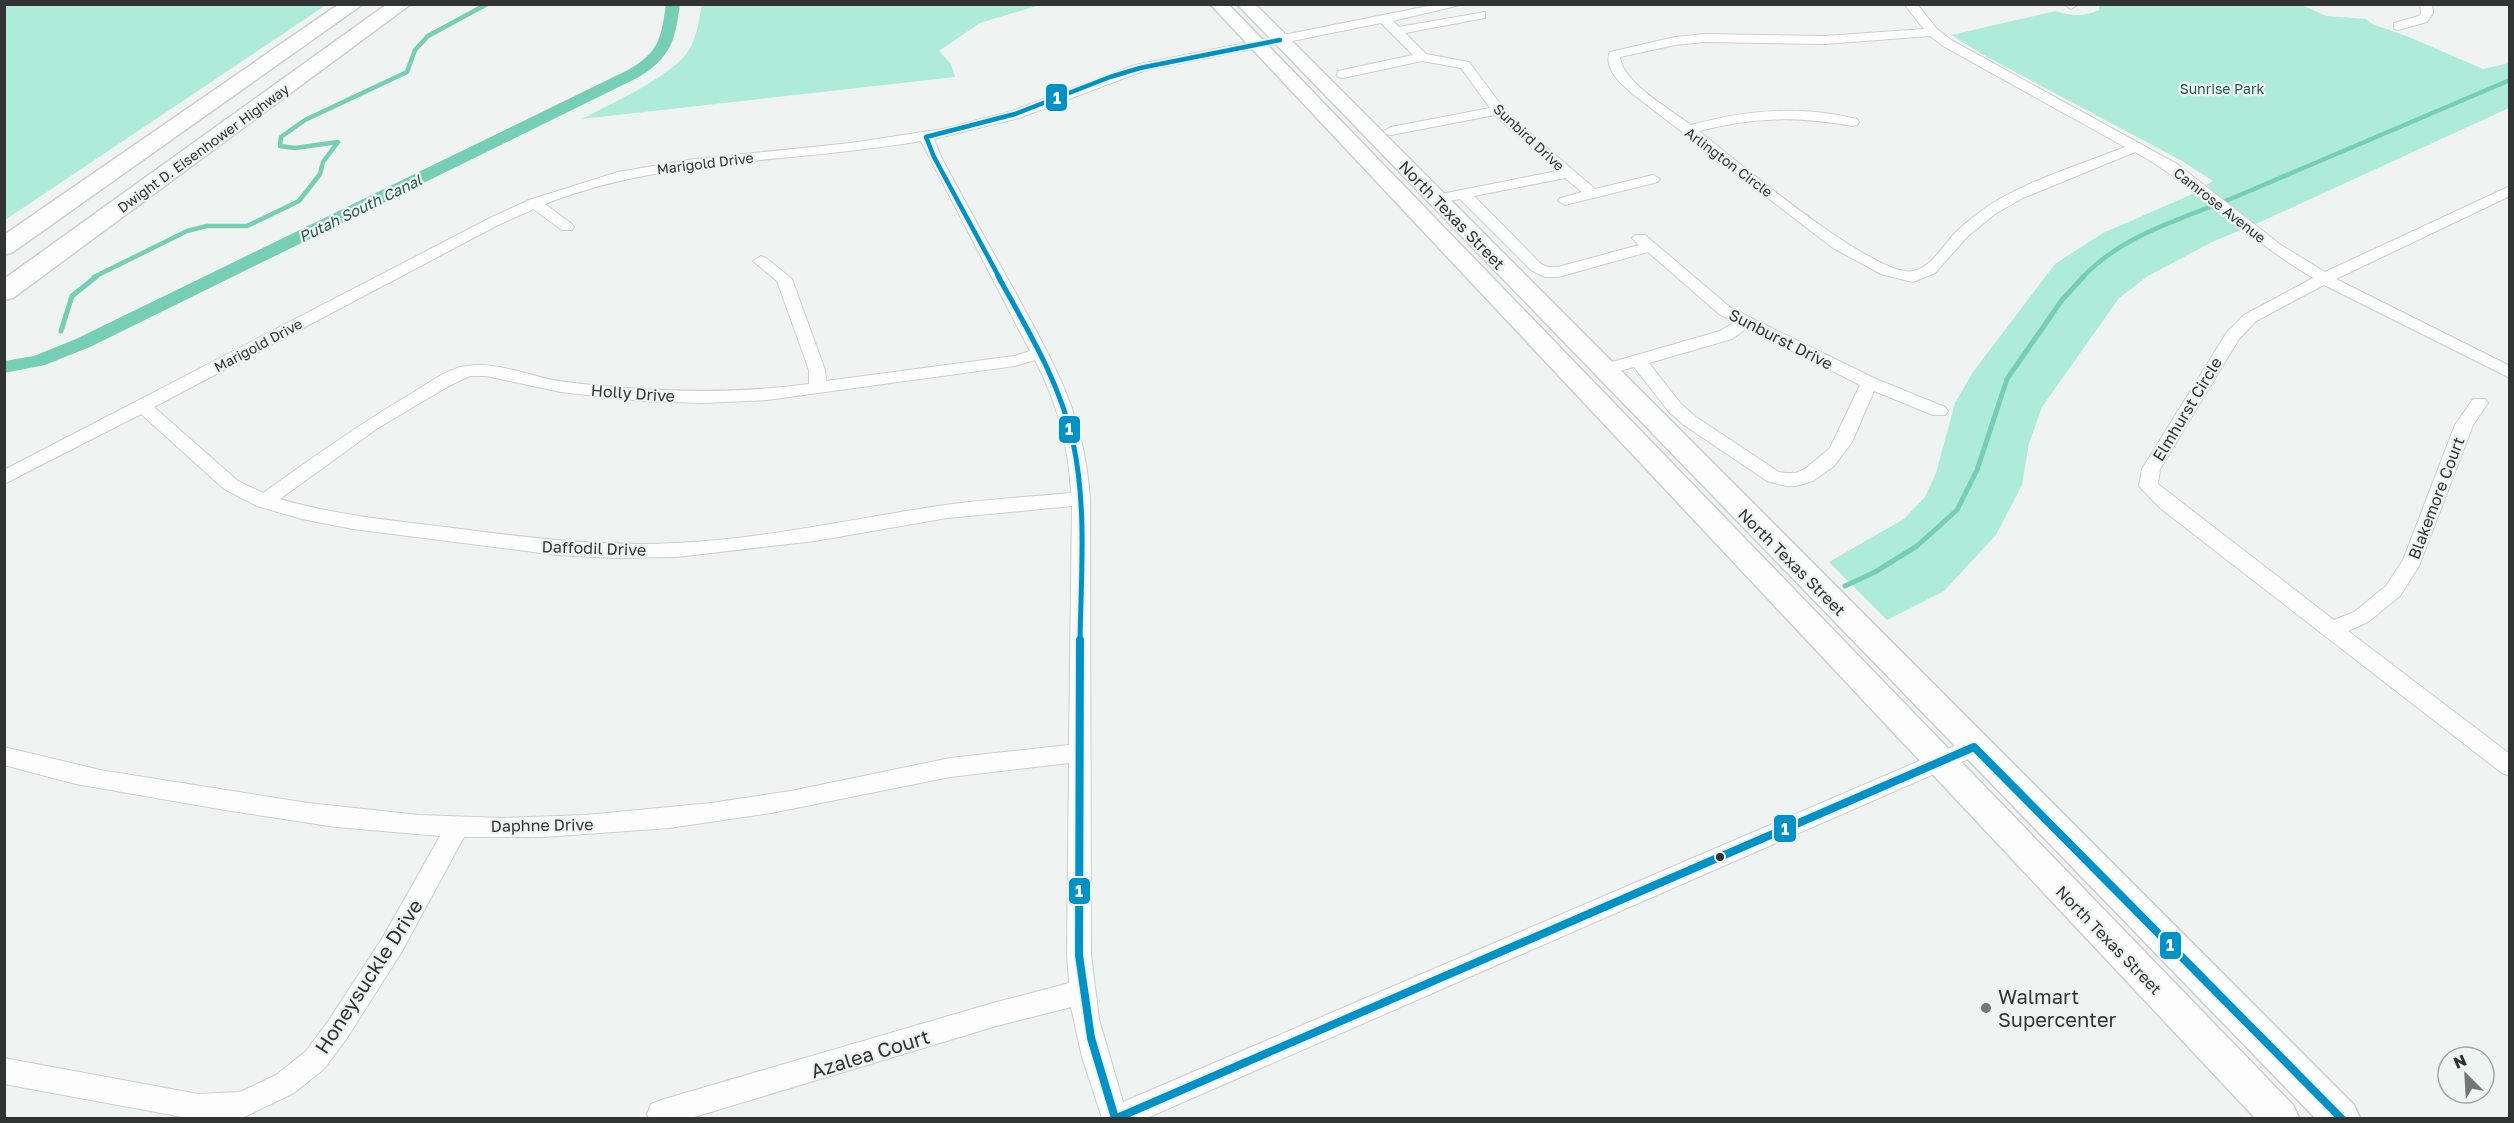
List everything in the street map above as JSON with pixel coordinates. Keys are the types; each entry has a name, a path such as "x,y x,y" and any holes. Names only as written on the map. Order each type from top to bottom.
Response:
{"highway":[{"name":"Dwight D. Eisenhower Highway","path":"4,247 353,4"},
{"name":"Dwight D. Eisenhower Highway","path":"4,292 401,4"}],"main road":[{"name":"North Texas Street","path":"1218,4 2280,1119"},
{"name":"North Texas Street","path":"1245,4 2341,1119"}],"street":[{"name":"Marigold Drive","path":"4,478 495,221 534,203 578,187 659,169 926,137 1015,114 1140,68 1458,4"},
{"name":"Camrose Avenue","path":"1910,4 1933,32 1970,57 2172,167 2205,191 2242,225 2293,260 2510,373"},
{"path":"2398,26 2423,19 2427,13 2426,4"},
{"path":"1396,32 1481,15"},
{"path":"1384,19 1422,57"},
{"name":"Arlington Circle","path":"1933,32 1825,40 1704,38 1675,41 1614,55 1614,64 1626,81 1838,245 1886,271 1913,277 1930,270 1964,233 1990,211 2008,200 2045,182 2136,147"},
{"path":"1342,74 1422,57"},
{"name":"Sunbird Drive","path":"1422,57 1465,65 1497,111 1592,194"},
{"path":"1391,130 1497,111"},
{"path":"1688,130 1760,115 1812,115 1852,122"},
{"path":"926,137 934,157 1040,354 1066,409 1080,467 1079,955 1081,993 1086,1029 1116,1119 1974,747"},
{"path":"1436,199 1568,173"},
{"path":"1565,201 1653,178"},
{"name":"Elmhurst Circle","path":"2510,190 2270,305 2250,318 2233,336 2151,469 2148,486 2510,767"},
{"name":"Sunburst Drive","path":"1465,195 1536,267 1545,272 1558,272 1645,243 1715,304 1746,322 1870,383 1939,411"},
{"path":"534,203 567,227"},
{"path":"761,261 784,279 817,370 818,388"},
{"path":"1604,370 1726,334 1746,322"},
{"name":"Holly Drive","path":"264,501 372,424 443,382 467,371 486,371 561,387 641,396 703,398 767,395 1015,361 1040,354"},
{"path":"1638,360 1675,408 1689,421 1773,477 1789,482 1804,479 1830,462 1841,450 1870,383"},
{"name":"Blakemore Court","path":"2332,630 2361,617 2393,591 2406,571 2412,561 2464,425 2479,403"},
{"name":"Daffodil Drive","path":"142,405 231,485 264,501 302,512 352,522 503,542 615,550 676,550 815,534 947,511 1081,499"},
{"name":"Daphne Drive","path":"4,756 55,771 274,808 348,818 458,826 593,824 679,817 832,793 909,775 962,766 1080,753"},
{"name":"Honeysuckle Drive","path":"4,1071 198,1107 241,1112 285,1084 315,1060 338,1029 392,945 458,826"},
{"name":"Azalea Court","path":"661,1114 1003,1012 1081,993"}],"green space":[{"path":"5,4 326,4 326,5 5,220"},
{"path":"702,4 1040,5 980,23 939,51 951,64 955,77 582,119 640,89 681,60 694,39"},
{"name":"Sunrise Park","path":"2300,4 2326,16 2366,19 2372,24 2409,37 2483,69 2509,63 2509,108 2212,242 2148,276 2119,298 2042,407 2029,443 2022,485 1996,535 1944,591 1887,620 1829,562 1904,519 1925,497 1936,473 1955,403 1973,372 2055,264 2103,233 2188,196 2213,181 2182,161 1989,58 1951,35 2056,11 2072,15 2088,14 2099,10 2099,5"}],"waterway":[{"path":"94,277 187,231 207,226 247,226 299,201 320,174 323,162 338,142 295,148 280,146 281,137 305,120 407,72 415,50 428,36 487,4"},
{"name":"Putah South Canal","path":"4,367 38,361 83,343 618,82 645,67 660,53 668,35 673,4"},
{"path":"2084,276 2117,249 2157,228 2510,80"},
{"path":"61,331 72,296 97,276"},
{"path":"1845,586 1875,572 1917,546 1957,510 1977,470 2007,379 2062,300 2084,276"}],"transit line":[{"name":"1","path":"1115,1118 1091,1038 1079,955 1081,499 1078,468 1065,414 1046,366 934,157 926,137 1015,114 1110,77 1140,68 1280,40"},
{"name":"1","path":"1117,1118 1974,747 2341,1118"}],"place":[{"name":"Walmart Supercenter","path":"1986,1008"}]}
